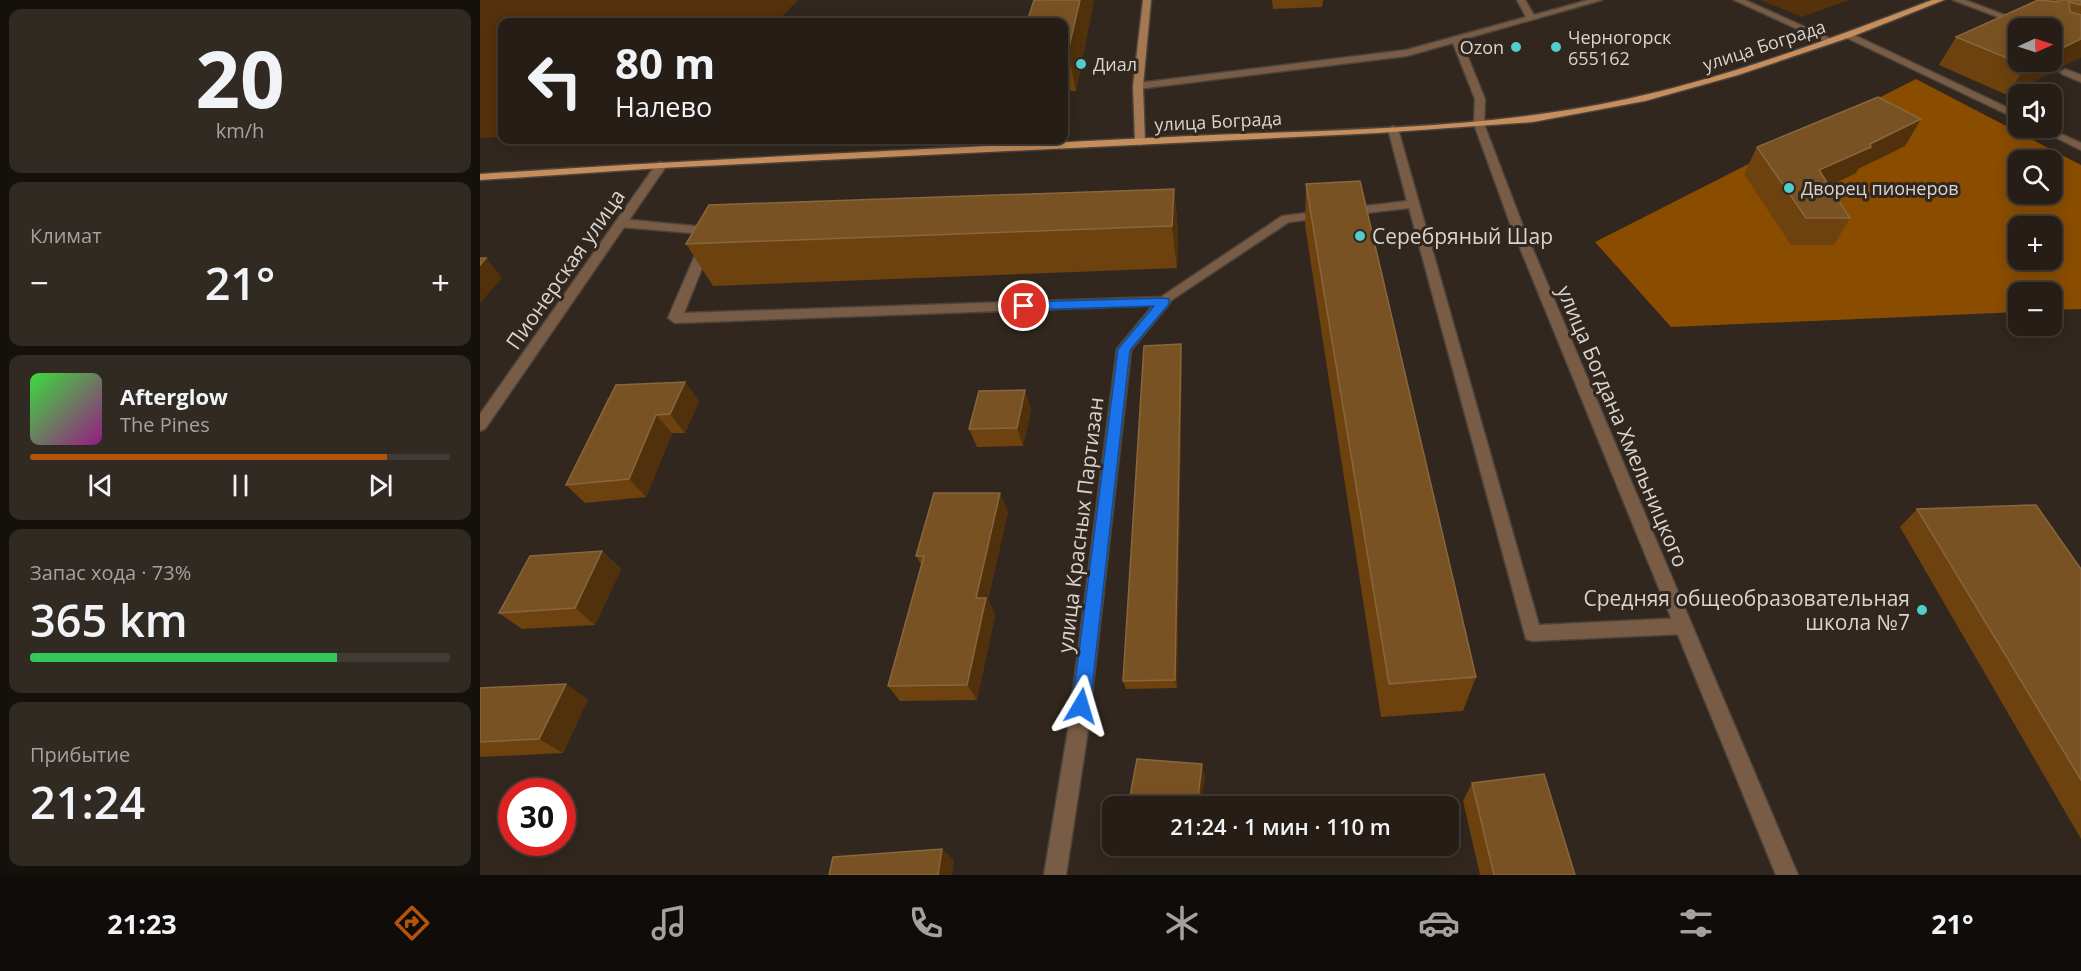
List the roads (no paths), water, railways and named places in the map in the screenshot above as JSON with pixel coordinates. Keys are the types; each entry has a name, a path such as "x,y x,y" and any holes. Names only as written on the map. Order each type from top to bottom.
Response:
{"main road":[{"path":"1140,142 1138,86 1147,0"},
{"name":"улица Бограда","path":"480,177 661,165 1393,129 1533,119 1645,98 1735,73 1848,36 1940,0"}],"street":[{"path":"1521,0 1531,18"},
{"path":"1138,86 1407,53 1598,0"},
{"path":"1738,0 1831,41"},
{"path":"1957,0 2008,19"},
{"path":"1848,36 2008,112"},
{"name":"улица Богдана Хмельницкого","path":"1456,39 1480,99 1479,124 1517,226 1787,875"},
{"path":"2065,72 2081,79"},
{"path":"1393,129 1532,633 1683,626"},
{"path":"2062,138 2081,147"},
{"name":"Пионерская улица","path":"480,425 661,165"},
{"name":"улица Красных Партизан","path":"1055,875 1078,730 1124,349 1164,302 1286,219 1413,204"},
{"path":"621,223 711,231 675,318 1164,302"}],"place":[{"name":"Ozon","path":"1516,47"},
{"name":"Черногорск 655162","path":"1556,47"},
{"name":"Диал","path":"1081,64"},
{"name":"Дворец пионеров","path":"1789,188"},
{"name":"Серебряный Шар","path":"1360,236"},
{"name":"Средняя общеобразовательная школа №7","path":"1922,610"}]}
